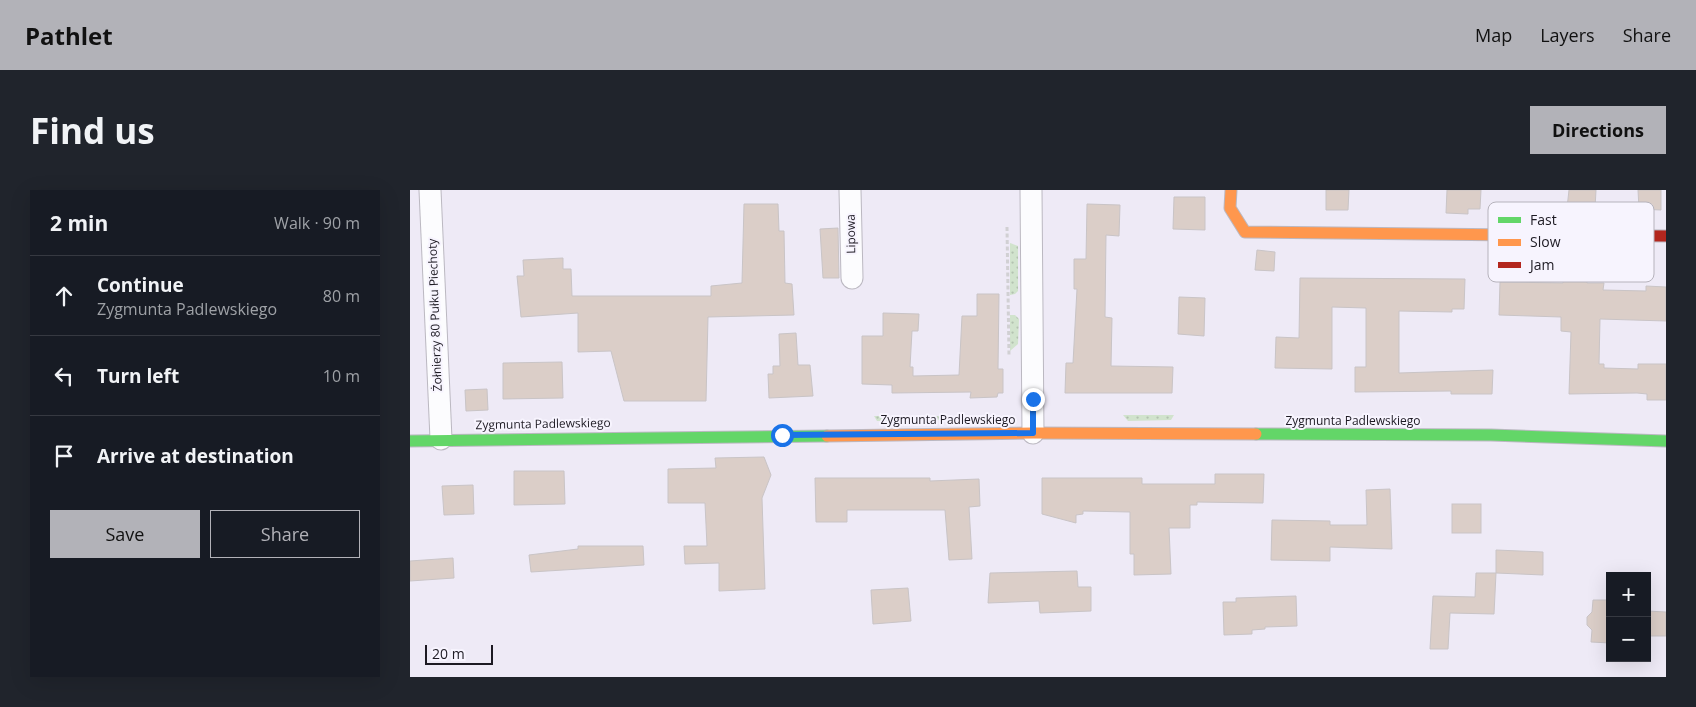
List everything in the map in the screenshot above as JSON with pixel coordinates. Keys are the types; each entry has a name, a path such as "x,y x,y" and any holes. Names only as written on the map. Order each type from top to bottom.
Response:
{"street":[{"name":"Żołnierzy 80 Pułku Piechoty","path":"430,190 441,439"},
{"name":"Lipowa","path":"850,190 852,278"},
{"path":"1031,190 1033,433"},
{"path":"1231,190 1230,208 1245,232 1488,234"},
{"name":"Zygmunta Padlewskiego","path":"410,441 441,439 1033,433 1491,435 1666,442"}],"green space":[{"path":"1010,243 1018,246 1018,291 1010,295"},
{"path":"1010,315 1015,315 1019,319 1018,344 1010,351"},
{"path":"1123,415 1174,415 1171,420 1128,421"},
{"path":"874,416 943,417 938,420 877,421"}],"building":[{"path":"1326,190 1349,190 1348,210 1326,210"},
{"path":"1447,190 1481,190 1480,209 1468,209 1468,214 1446,213"},
{"path":"1569,190 1596,190 1595,202 1568,202"},
{"path":"1638,190 1661,190 1661,210 1654,210 1654,202 1639,202"},
{"path":"1174,197 1205,197 1205,230 1173,229"},
{"path":"744,204 778,204 779,231 784,231 785,283 792,284 794,315 708,317 706,401 624,401 611,351 578,352 578,313 521,317 517,276 524,276 523,260 563,258 563,269 571,269 572,296 711,296 711,286 742,283"},
{"path":"1087,204 1120,205 1119,236 1106,235 1105,317 1112,318 1111,366 1173,367 1172,393 1065,393 1066,363 1073,363 1077,289 1074,289 1074,259 1086,259"},
{"path":"838,228 839,278 823,278 820,229"},
{"path":"1257,250 1275,252 1274,271 1255,270"},
{"path":"1300,278 1465,279 1464,309 1452,309 1452,312 1399,311 1399,373 1493,370 1492,394 1451,394 1451,391 1355,392 1355,367 1366,367 1366,308 1332,307 1332,369 1275,368 1276,337 1299,338"},
{"path":"1500,282 1604,283 1603,290 1646,291 1646,286 1666,287 1666,321 1600,319 1599,364 1604,364 1604,368 1638,369 1638,364 1666,364 1666,400 1647,400 1647,394 1637,393 1569,394 1571,332 1561,331 1561,317 1499,315"},
{"path":"977,294 999,294 998,369 1003,369 1003,393 998,393 997,397 970,398 971,392 892,393 892,385 862,384 862,336 883,336 883,313 919,314 918,331 912,331 910,367 913,367 913,376 959,375 962,316 977,316"},
{"path":"1179,297 1205,298 1204,336 1178,334"},
{"path":"796,333 798,365 810,365 813,396 769,398 768,374 773,374 773,366 780,366 779,334"},
{"path":"562,362 563,398 503,399 503,363"},
{"path":"487,389 488,410 466,411 465,390"},
{"path":"764,457 771,475 762,498 765,589 719,591 719,563 685,564 684,546 707,546 705,503 668,503 668,469 716,468 715,458"},
{"path":"514,471 564,471 565,504 514,505"},
{"path":"1215,474 1264,474 1263,503 1197,502 1197,505 1190,505 1190,528 1169,528 1171,574 1134,575 1134,554 1130,554 1130,512 1083,511 1083,514 1076,515 1076,523 1042,514 1042,478 1142,478 1142,484 1215,484"},
{"path":"815,478 930,478 930,481 979,479 980,506 969,507 972,559 949,560 945,510 847,510 847,522 816,522"},
{"path":"473,485 474,514 444,515 442,486"},
{"path":"1390,489 1392,549 1330,547 1330,561 1271,560 1272,520 1330,521 1330,525 1367,525 1366,490"},
{"path":"1452,504 1481,504 1481,533 1452,533"},
{"path":"578,546 643,546 644,565 531,572 529,555 578,549"},
{"path":"1496,550 1543,552 1543,575 1496,573"},
{"path":"453,558 454,578 410,581 410,561"},
{"path":"1077,571 1078,587 1091,587 1091,611 1040,613 1039,601 988,603 990,573"},
{"path":"1476,573 1496,573 1494,614 1450,613 1448,649 1430,649 1433,596 1475,597"},
{"path":"908,588 911,621 873,624 871,590"},
{"path":"1296,596 1297,626 1265,627 1265,629 1252,630 1252,634 1224,635 1223,602 1236,602 1236,598"},
{"path":"1593,600 1606,600 1606,643 1591,642 1592,630 1587,625 1587,617 1592,612"},
{"path":"1651,611 1666,612 1666,636 1651,636"}],"traffic: fast":[{"path":"1256,434 1491,435 1666,441"},
{"path":"410,441 827,436"}],"traffic: slow":[{"path":"1231,190 1230,208 1245,232 1488,235"},
{"path":"827,436 1033,433 1256,434"}],"traffic: jam":[{"path":"1654,236 1666,236"}],"route":[{"path":"782,435 1033,433 1033,399"}]}
